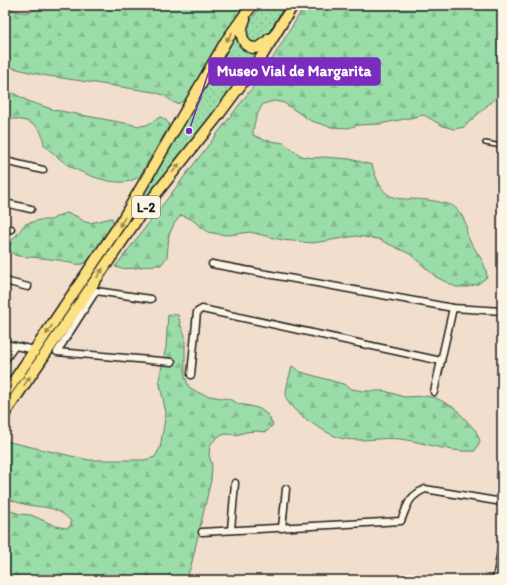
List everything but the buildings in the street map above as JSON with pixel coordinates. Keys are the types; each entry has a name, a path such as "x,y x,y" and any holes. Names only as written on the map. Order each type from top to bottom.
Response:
{"main road":[{"path":"252,5 241,31 241,37 248,46 257,48 262,46 283,22"},
{"name":"L-2","path":"5,394 120,224 226,41 252,5"},
{"name":"L-2","path":"5,413 144,209 244,81 272,41 293,5"}],"street":[{"path":"5,161 43,170"},
{"path":"5,203 31,209"},
{"path":"212,264 453,308 502,312"},
{"path":"5,281 28,287"},
{"path":"58,352 96,291 151,299"},
{"path":"434,392 453,308"},
{"path":"191,375 197,312 202,309 441,361"},
{"path":"5,344 35,350"},
{"path":"5,360 15,346"},
{"path":"41,360 58,352 172,362"},
{"path":"231,530 235,483"},
{"path":"282,528 286,489"},
{"path":"202,532 401,521 409,501 416,494 425,489 502,502"},
{"path":"496,580 502,545"}],"lane":[{"path":"485,144 502,146"}],"green space":[{"path":"41,5 246,5 188,97 180,103 175,103 163,95 154,92 42,75 5,66 5,7 19,12 28,12 37,9"},
{"path":"262,5 285,5 263,43 251,43 244,34 247,25"},
{"path":"305,5 502,5 502,92 464,127 454,129 443,126 424,115 380,124 358,125 348,128 331,127 311,121 284,103 274,101 263,104 256,119 253,131 253,135 264,140 284,143 302,156 313,158 324,157 350,159 372,165 377,180 383,190 397,198 426,200 453,206 464,219 468,237 480,256 486,271 487,277 478,284 467,287 456,287 436,277 410,254 378,239 356,236 313,243 282,240 250,232 229,235 218,234 208,232 191,219 181,215 174,224 169,235 167,257 161,265 126,269 115,267 253,87"},
{"path":"234,36 236,36 245,47 259,54 126,228 123,226"},
{"path":"5,89 30,102 55,110 140,126 147,125 160,117 165,119 169,124 167,130 139,177 123,182 107,181 81,172 68,165 44,145 40,131 34,125 22,120 5,119"},
{"path":"66,213 90,223 112,218 114,224 96,251 85,263 75,264 58,260 18,256 13,254 9,249 12,239 25,224 40,220 51,220"},
{"path":"168,314 178,315 185,335 185,377 189,387 199,393 229,399 239,404 260,409 268,415 273,425 266,432 246,432 236,435 226,434 217,437 210,445 209,455 212,465 211,480 191,566 186,580 5,580 5,509 20,514 31,515 56,526 66,528 71,526 71,521 54,509 5,499 5,441 89,460 144,460 155,457 160,448 166,413 159,380 166,347"},
{"path":"292,366 301,372 343,384 352,389 363,391 385,391 404,397 426,396 436,398 455,408 476,431 480,441 475,451 465,451 446,449 400,439 345,439 330,434 301,415 288,402 286,392"}],"place":[{"name":"Museo Vial de Margarita","path":"189,131"}]}
